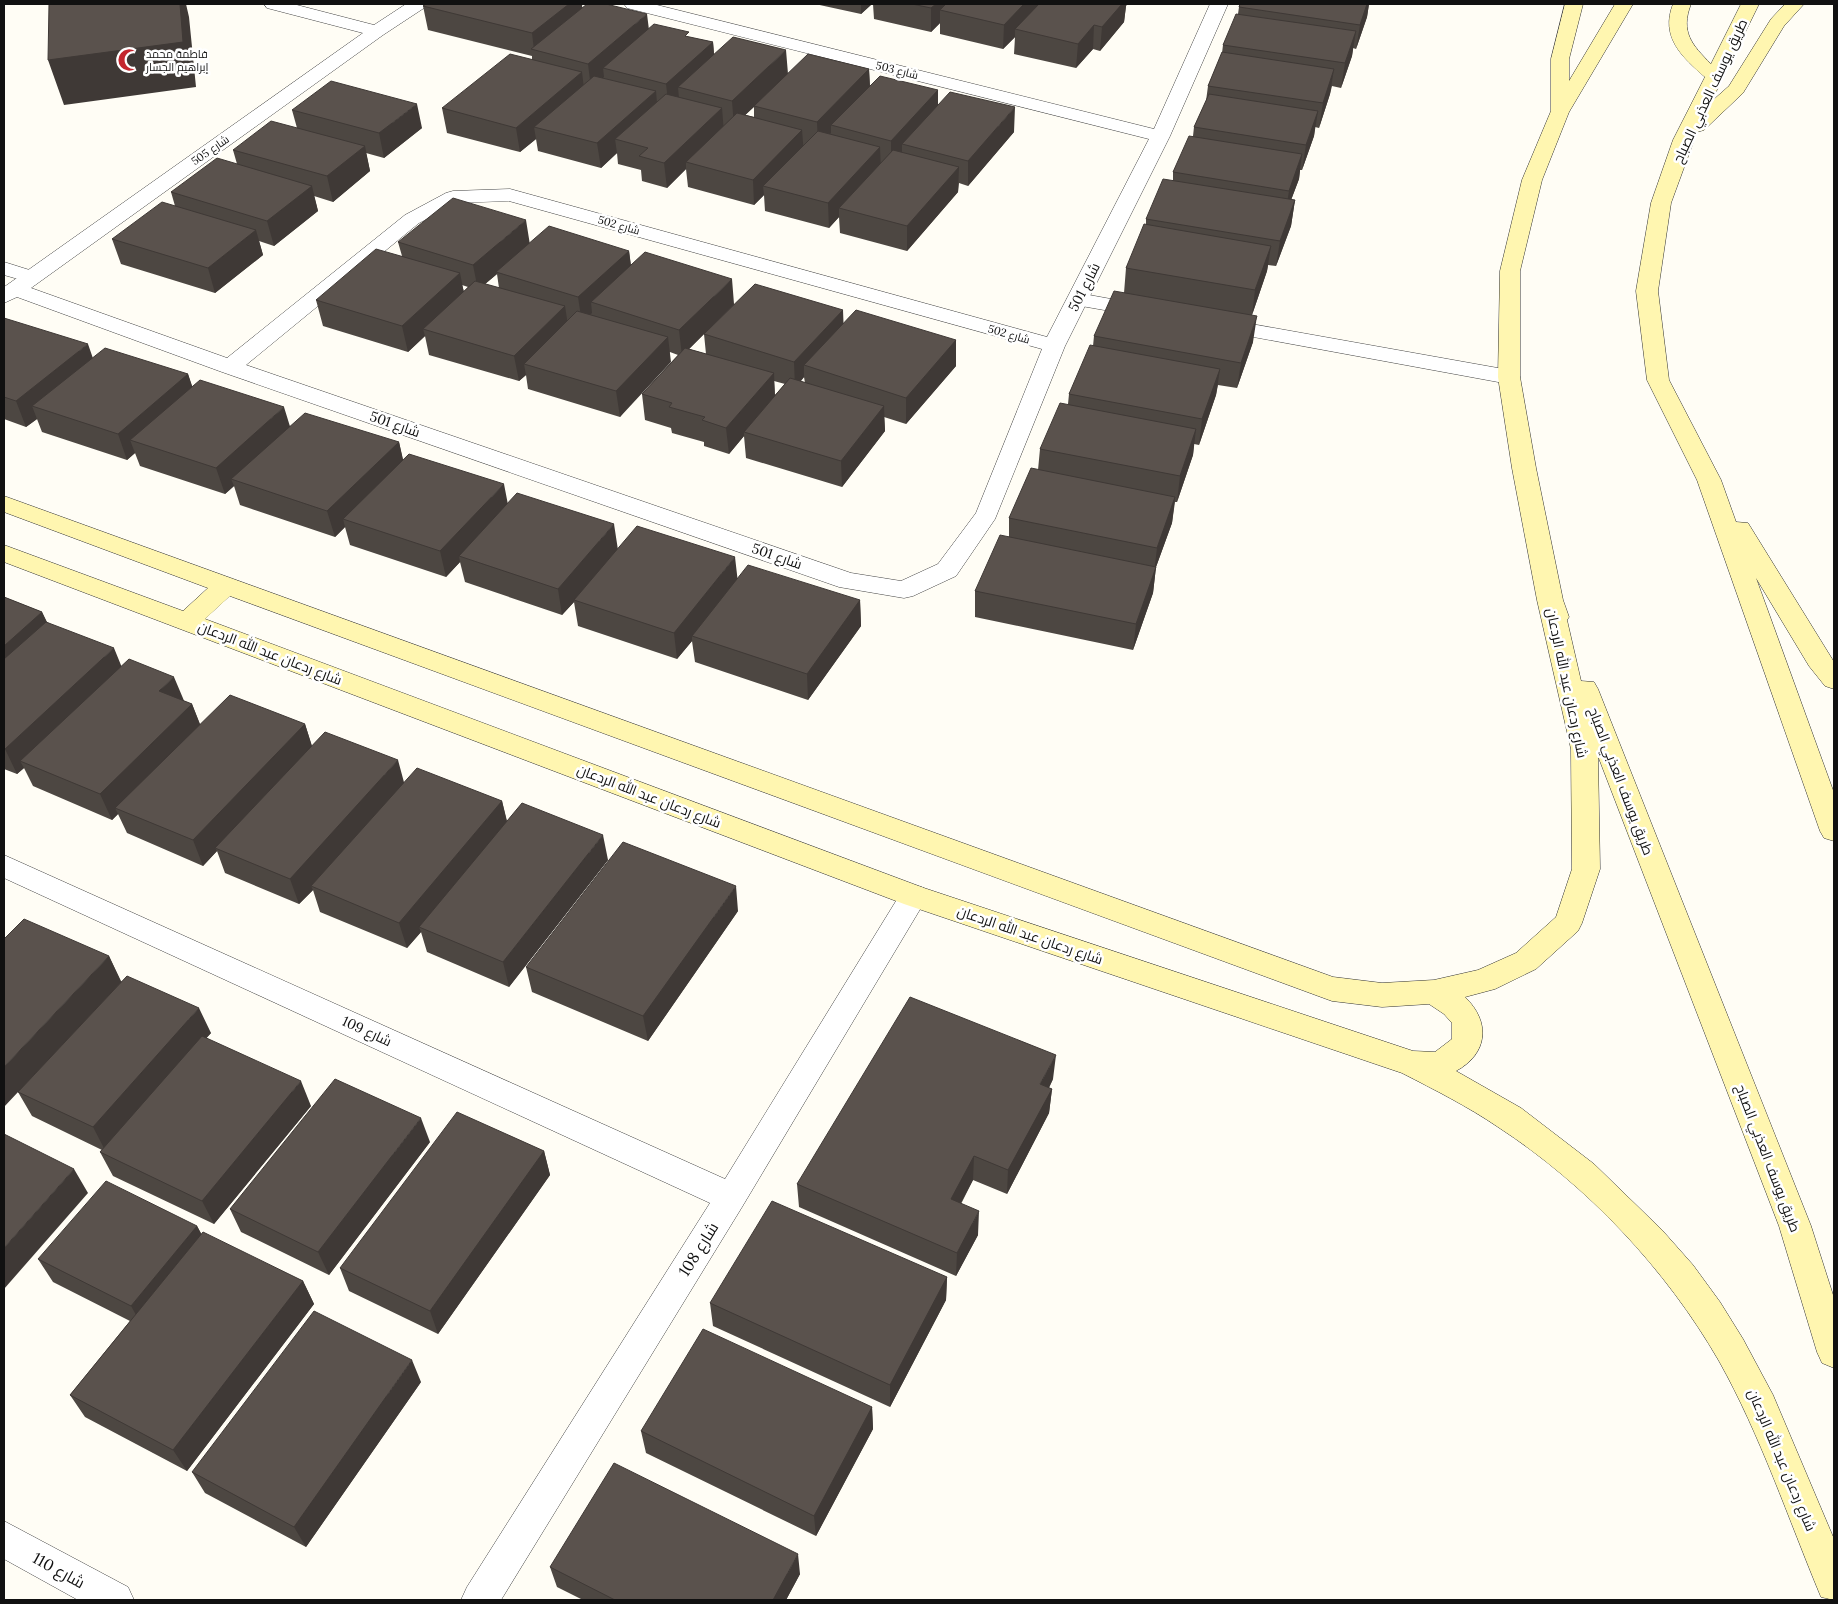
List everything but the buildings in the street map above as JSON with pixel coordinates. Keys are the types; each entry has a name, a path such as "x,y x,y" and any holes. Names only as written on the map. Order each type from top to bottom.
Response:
{"street":[{"path":"273,4 378,30"},
{"name":"شارع 505","path":"17,288 378,30 418,4"},
{"name":"شارع 503","path":"633,4 1160,136"},
{"name":"شارع 501","path":"4,268 17,288 230,367 848,581 904,590 947,570 987,514 1054,346 1160,136 1219,4"},
{"path":"1560,112 1560,59 1574,4"},
{"name":"طريق يوسف العذبي الصباح","path":"1624,4 1560,112 1532,180 1510,272 1510,377 1524,468 1550,600 1795,1226 1834,1352"},
{"path":"1682,4 1677,13 1678,33 1690,54 1714,76"},
{"name":"طريق يوسف العذبي الصباح","path":"1750,4 1684,140 1661,203 1647,291 1658,380 1709,480 1834,831"},
{"path":"1684,140 1736,89 1777,23 1795,4"},
{"name":"شارع 502","path":"230,367 412,219 453,197 510,194 1054,346"},
{"path":"1078,299 1167,315"},
{"path":"1196,320 1510,377"},
{"path":"1709,480 1818,660 1834,680"},
{"name":"شارع ردعان عبد الله الردعان","path":"4,504 1332,989 1382,995 1434,992 1484,981 1526,961 1568,923 1586,869 1584,749 1550,600"},
{"name":"شارع ردعان عبد الله الردعان","path":"4,553 914,896 1413,1064 1474,1096 1533,1134 1589,1178 1640,1229 1688,1286 1730,1348 1766,1417 1834,1584"},
{"path":"187,621 225,586"},
{"name":"شارع 109","path":"4,866 731,1197"},
{"name":"شارع 108","path":"480,1600 731,1197 914,896"},
{"path":"1413,1064 1434,1065 1453,1060 1464,1048 1469,1033 1464,1017 1451,1002 1434,992"},
{"name":"شارع 110","path":"4,1539 115,1600"}],"place":[{"name":"فاطمة محمد إبراهيم الجسار","path":"129,60"}]}
